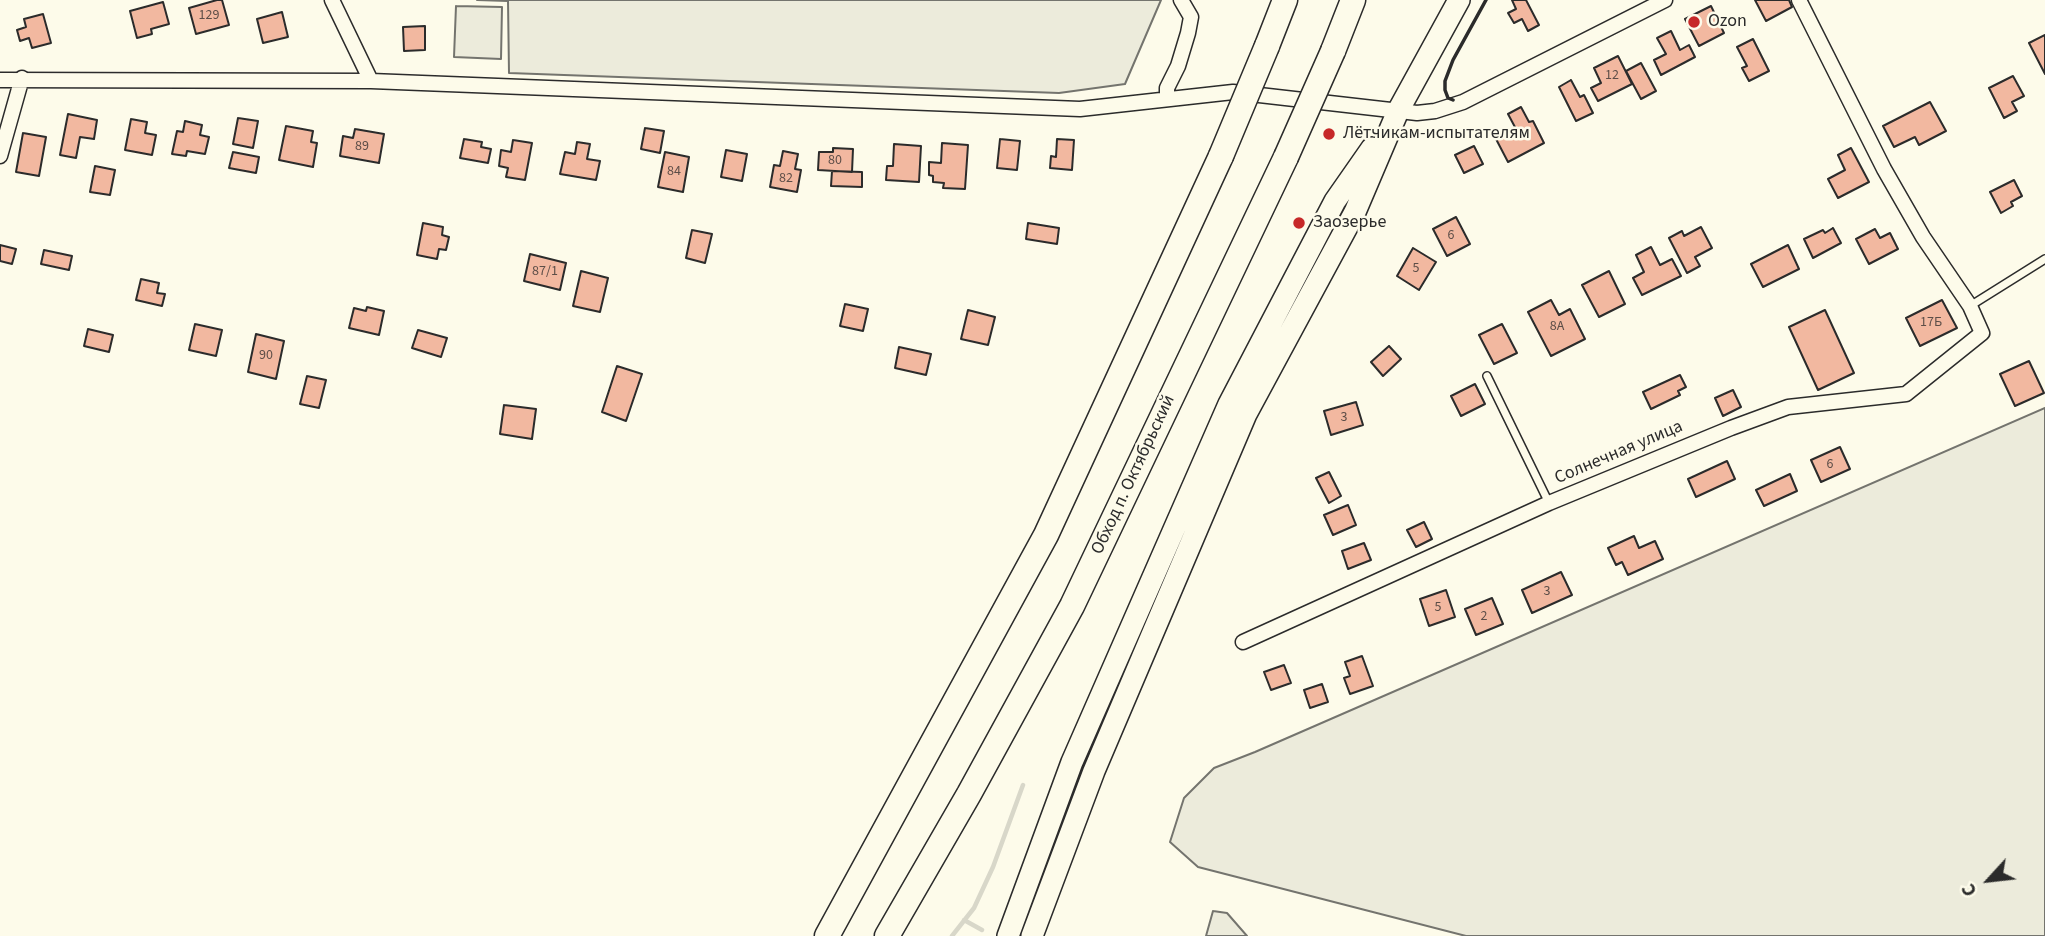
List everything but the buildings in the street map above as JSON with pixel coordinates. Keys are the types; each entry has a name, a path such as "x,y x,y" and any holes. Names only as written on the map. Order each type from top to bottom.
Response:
{"highway":[{"path":"827,936 1046,535 1221,156 1285,0"},
{"name":"Обход п. Октябрьский","path":"887,936 1072,606 1286,157 1353,0"}],"main road":[{"path":"1032,936 1094,771 1246,414 1355,212 1398,111 1459,0"},
{"path":"1008,936 1072,762 1229,404 1335,201 1398,111"}],"street":[{"path":"332,0 371,81"},
{"path":"1167,99 1167,88 1178,66 1191,17 1181,0"},
{"path":"0,80 371,81 1080,109 1241,92 1417,113 1435,111 1463,102 1665,0"},
{"path":"1799,0 1884,169 1923,237 1970,306"},
{"path":"0,156 22,78"},
{"name":"Солнечная улица","path":"1243,642 1549,503 1731,428 1788,407 1906,394 1982,333 1970,306"}],"lane":[{"path":"1970,306 2045,259"},
{"path":"1487,376 1549,503"}],"shaded area":[{"path":"477,0 1161,0 1125,84 1059,93 509,73 508,1"},
{"path":"456,6 502,7 501,59 454,57"},
{"path":"2045,408 2045,936 1466,936 1198,867 1170,842 1184,798 1214,768"},
{"path":"1213,911 1227,913 1247,936 1206,936"}],"waterway":[{"path":"952,936 974,908 993,867 1023,785"},
{"path":"964,920 982,930"}],"wall":[{"path":"1453,100 1448,98 1445,81 1453,60 1486,0"}],"place":[{"name":"Ozon","path":"1694,22"},
{"name":"Лётчикам-испытателям","path":"1329,134"},
{"name":"Заозерье","path":"1299,223"}]}
